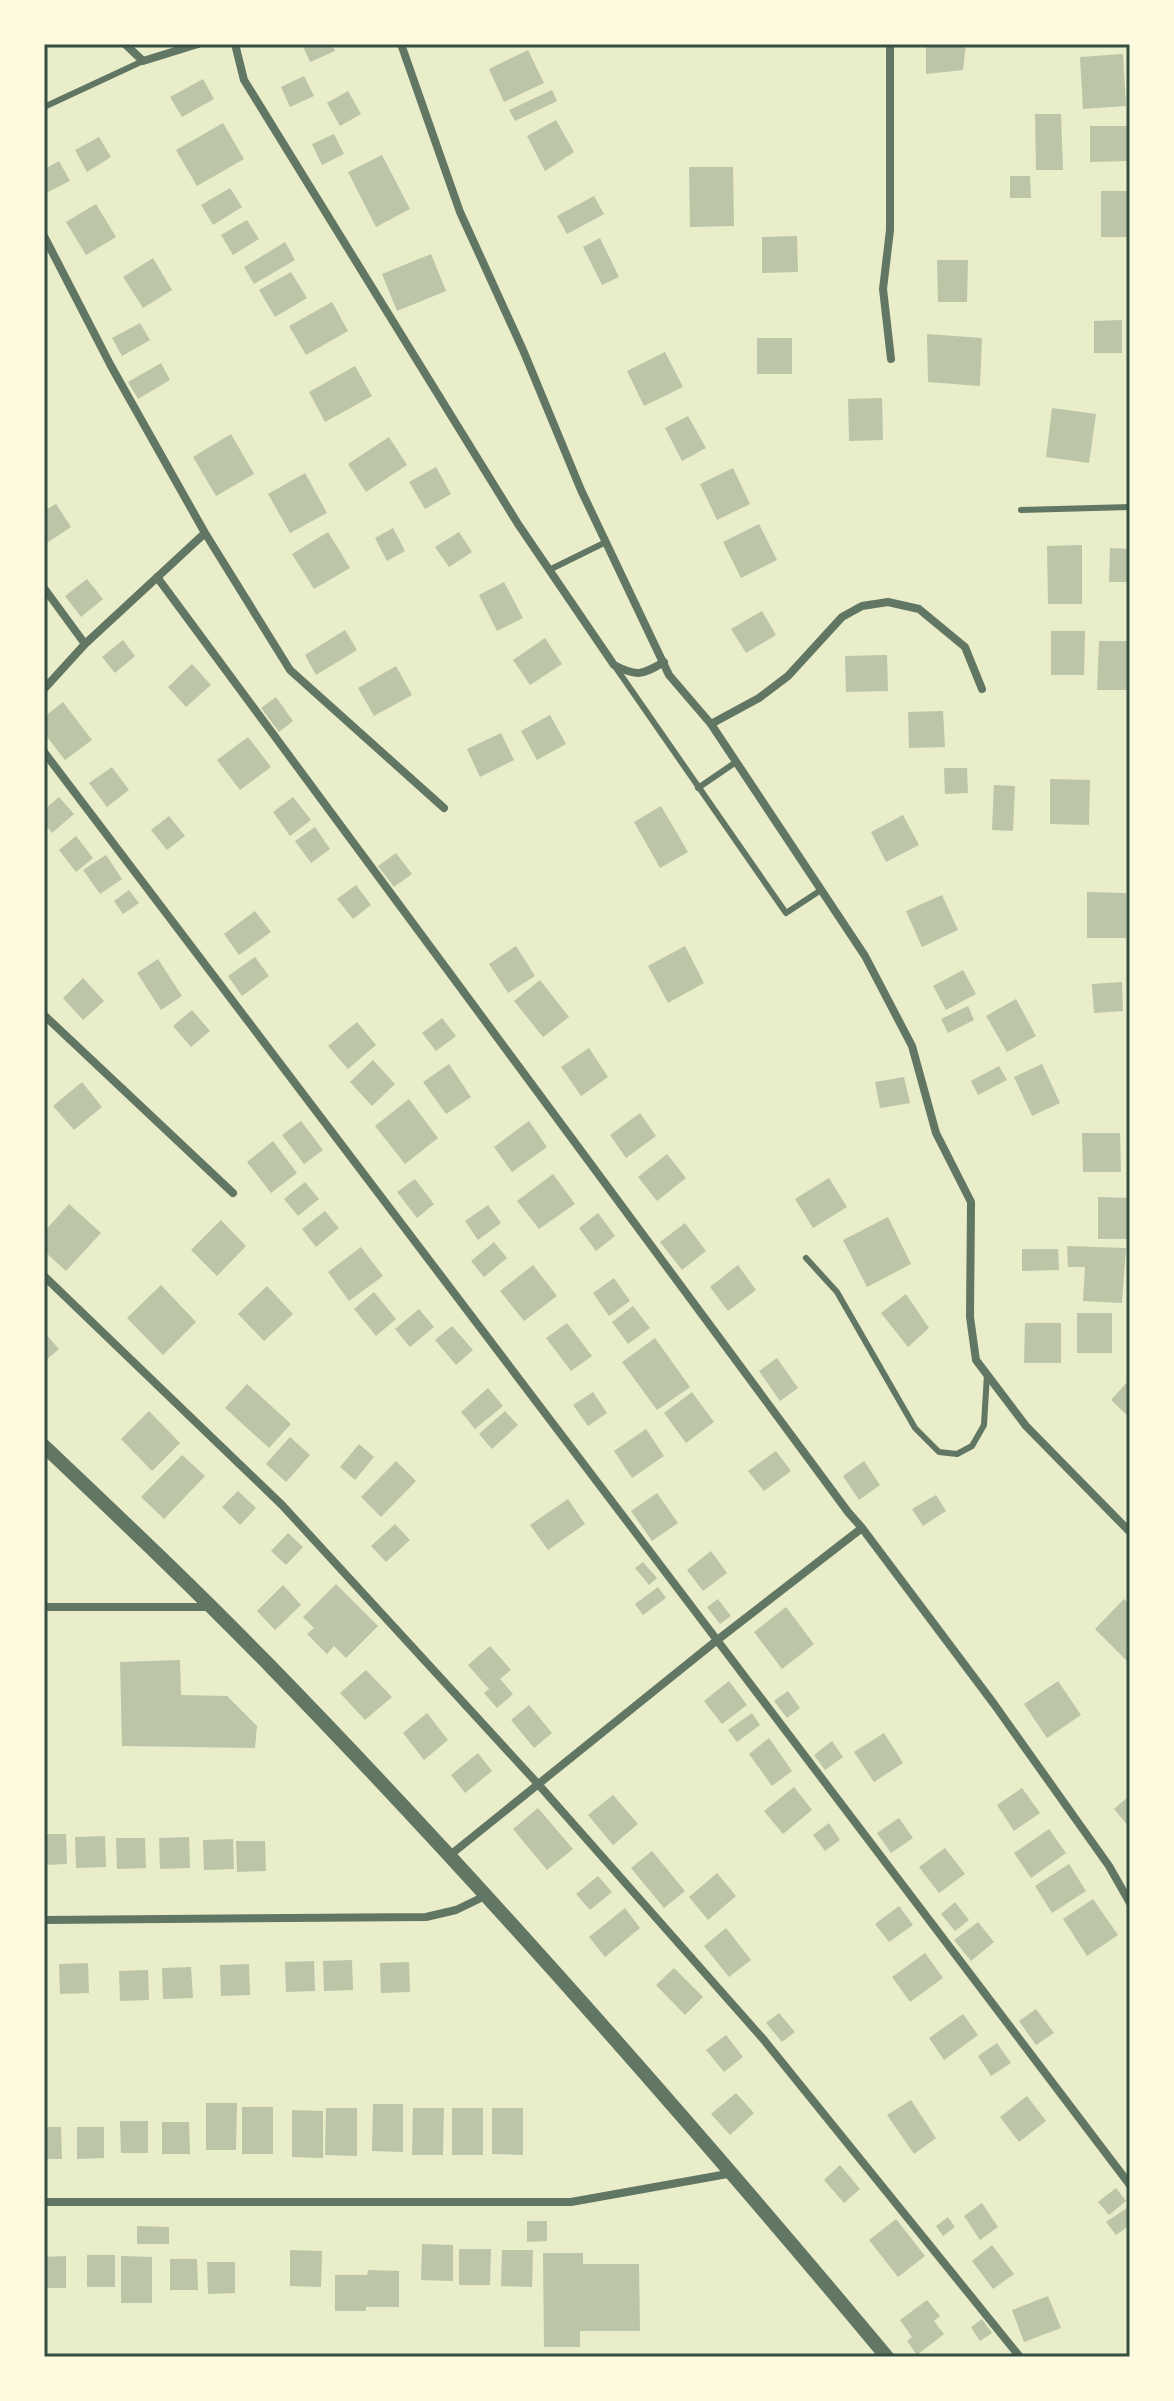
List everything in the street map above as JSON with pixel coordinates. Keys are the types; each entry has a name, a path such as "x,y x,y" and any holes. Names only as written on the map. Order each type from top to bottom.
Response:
{"street":[{"path":"125,44 143,61 198,44"},
{"path":"235,44 244,80 518,524 614,665 630,673 645,673 664,662"},
{"path":"401,44 460,212 606,542 669,675 711,724 865,956 912,1046 936,1133 971,1202 970,1317 976,1360 1026,1426 1130,1532"},
{"path":"890,44 890,230 883,289 891,359"},
{"path":"44,236 111,366 205,533 290,670 444,808"},
{"path":"44,689 85,644 205,533"},
{"path":"157,577 829,1487 994,1704 1109,1866 1130,1903"},
{"path":"44,588 85,644"},
{"path":"711,724 759,698 788,676 842,617 862,606 888,602 919,609 965,647 982,689"},
{"path":"44,752 1130,2185"},
{"path":"44,1015 233,1193"},
{"path":"44,1276 282,1505 538,1784 764,2040 1020,2357"},
{"path":"44,1446 213,1607 449,1856 733,2173 887,2357"},
{"path":"449,1856 862,1528"},
{"path":"44,1607 213,1607"},
{"path":"44,1920 426,1917 456,1910 485,1896"},
{"path":"44,2202 571,2202 733,2173"}],"lane":[{"path":"44,107 143,61"},
{"path":"1021,510 1130,507"},
{"path":"549,570 606,542"},
{"path":"614,665 786,913 821,890"},
{"path":"698,788 736,762"},
{"path":"806,1258 837,1292 915,1428 939,1452 957,1454 972,1446 984,1425 987,1374"}],"building":[{"path":"302,44 332,44 335,51 310,62"},
{"path":"926,44 966,44 963,70 926,74"},
{"path":"528,50 544,83 504,102 489,69"},
{"path":"1123,54 1126,106 1083,109 1080,57"},
{"path":"304,76 314,96 290,107 281,87"},
{"path":"203,79 214,99 182,117 170,97"},
{"path":"552,90 557,101 515,121 509,110"},
{"path":"348,91 361,114 340,126 327,103"},
{"path":"1035,114 1061,114 1063,170 1036,170"},
{"path":"556,120 574,152 545,171 527,136"},
{"path":"223,123 244,159 197,186 176,150"},
{"path":"1090,126 1130,126 1130,161 1090,162"},
{"path":"334,134 344,154 322,165 312,144"},
{"path":"99,137 111,157 87,172 75,150"},
{"path":"382,155 410,209 376,227 348,172"},
{"path":"59,161 70,181 44,194 44,169"},
{"path":"689,167 733,167 734,226 690,227"},
{"path":"1010,176 1030,176 1031,198 1010,198"},
{"path":"230,188 242,207 213,225 201,205"},
{"path":"1101,191 1130,191 1130,237 1101,237"},
{"path":"594,196 604,214 567,234 557,216"},
{"path":"96,204 116,237 86,255 66,222"},
{"path":"247,220 259,239 233,255 221,235"},
{"path":"797,236 798,272 762,273 762,237"},
{"path":"600,238 619,277 602,285 583,247"},
{"path":"285,242 295,260 254,284 244,267"},
{"path":"431,254 446,291 397,311 382,274"},
{"path":"153,258 172,290 143,308 123,277"},
{"path":"937,260 968,260 967,302 938,302"},
{"path":"291,272 307,298 275,317 259,290"},
{"path":"332,302 348,331 306,355 289,326"},
{"path":"1122,320 1122,353 1094,353 1094,321"},
{"path":"140,323 150,340 122,356 112,338"},
{"path":"927,334 982,338 980,386 928,382"},
{"path":"757,338 792,338 792,374 757,374"},
{"path":"665,352 683,387 644,406 627,371"},
{"path":"161,363 170,380 138,399 128,382"},
{"path":"355,366 372,396 325,422 309,392"},
{"path":"882,398 883,440 849,441 848,399"},
{"path":"1052,408 1096,414 1089,463 1046,457"},
{"path":"688,416 706,448 682,461 665,428"},
{"path":"231,434 254,474 216,496 193,457"},
{"path":"389,437 407,465 366,492 348,464"},
{"path":"436,467 451,494 425,509 409,482"},
{"path":"733,468 750,504 717,520 700,484"},
{"path":"305,473 327,513 290,533 268,494"},
{"path":"56,504 71,527 44,545 44,511"},
{"path":"759,524 777,560 741,578 723,542"},
{"path":"393,528 405,551 387,561 375,538"},
{"path":"328,532 350,568 314,589 292,554"},
{"path":"459,532 472,552 449,567 435,547"},
{"path":"1082,545 1082,604 1048,604 1047,546"},
{"path":"1110,548 1130,549 1130,582 1109,582"},
{"path":"87,579 103,599 81,617 65,596"},
{"path":"504,582 523,618 497,631 479,595"},
{"path":"762,611 776,635 746,653 731,629"},
{"path":"345,630 357,650 316,675 305,655"},
{"path":"1051,631 1085,631 1084,675 1051,675"},
{"path":"545,638 562,664 530,685 513,660"},
{"path":"123,640 135,656 115,673 102,657"},
{"path":"1099,641 1130,641 1130,690 1097,690"},
{"path":"887,655 888,691 846,692 845,656"},
{"path":"192,664 211,685 186,707 168,687"},
{"path":"396,666 412,695 374,716 358,688"},
{"path":"276,697 293,721 279,732 261,708"},
{"path":"63,702 92,740 65,760 44,733 44,717"},
{"path":"943,711 945,747 909,748 908,712"},
{"path":"550,715 566,744 537,760 521,731"},
{"path":"501,733 514,760 480,777 467,749"},
{"path":"248,737 271,767 240,790 217,760"},
{"path":"112,767 129,790 107,807 89,783"},
{"path":"944,768 967,768 968,793 945,794"},
{"path":"1050,779 1090,780 1089,825 1050,824"},
{"path":"994,785 1015,786 1013,831 992,830"},
{"path":"59,797 74,814 52,833 44,823 44,810"},
{"path":"293,797 311,820 290,836 273,812"},
{"path":"661,806 688,852 660,868 634,822"},
{"path":"903,815 919,845 886,862 871,832"},
{"path":"169,816 185,836 167,850 151,830"},
{"path":"315,827 330,849 311,863 295,841"},
{"path":"76,836 93,858 76,872 59,850"},
{"path":"396,853 412,874 394,887 378,866"},
{"path":"106,855 122,879 100,894 83,870"},
{"path":"356,885 371,905 353,919 337,899"},
{"path":"129,890 139,903 123,914 114,901"},
{"path":"1087,892 1126,893 1126,938 1087,938"},
{"path":"942,895 958,930 922,947 906,911"},
{"path":"255,911 271,932 239,955 224,934"},
{"path":"516,946 535,976 508,993 489,964"},
{"path":"685,946 704,983 668,1003 648,966"},
{"path":"255,957 269,976 242,996 228,976"},
{"path":"158,959 182,996 161,1010 137,973"},
{"path":"963,970 976,994 946,1010 933,986"},
{"path":"83,978 104,1001 83,1020 63,998"},
{"path":"540,980 569,1017 543,1037 514,1001"},
{"path":"1122,982 1123,1011 1094,1013 1092,984"},
{"path":"1016,999 1036,1036 1007,1052 986,1016"},
{"path":"968,1006 974,1020 948,1033 941,1019"},
{"path":"192,1010 210,1031 191,1047 173,1026"},
{"path":"442,1018 456,1036 436,1051 422,1033"},
{"path":"357,1022 376,1045 348,1069 328,1046"},
{"path":"589,1048 608,1077 581,1096 561,1067"},
{"path":"373,1060 395,1084 372,1106 350,1082"},
{"path":"449,1064 471,1097 446,1114 423,1082"},
{"path":"1042,1064 1060,1103 1032,1116 1014,1077"},
{"path":"999,1066 1007,1080 978,1095 971,1081"},
{"path":"904,1077 910,1103 880,1108 875,1082"},
{"path":"82,1082 102,1107 74,1130 53,1106"},
{"path":"409,1099 438,1138 405,1164 375,1126"},
{"path":"640,1113 656,1136 626,1158 610,1135"},
{"path":"301,1121 323,1150 304,1164 282,1135"},
{"path":"529,1121 547,1147 512,1172 494,1147"},
{"path":"1082,1133 1120,1133 1121,1172 1083,1172"},
{"path":"273,1141 297,1173 271,1193 247,1162"},
{"path":"667,1154 686,1178 657,1201 638,1177"},
{"path":"553,1174 575,1204 539,1229 517,1201"},
{"path":"829,1178 847,1207 813,1228 795,1199"},
{"path":"415,1179 434,1204 417,1218 397,1192"},
{"path":"305,1182 319,1199 298,1216 284,1199"},
{"path":"1098,1197 1130,1198 1130,1239 1098,1239"},
{"path":"69,1204 101,1233 66,1271 44,1251 44,1232"},
{"path":"488,1205 501,1223 478,1240 465,1221"},
{"path":"325,1211 339,1228 316,1247 302,1229"},
{"path":"598,1213 615,1236 596,1251 579,1228"},
{"path":"888,1217 911,1264 867,1287 843,1240"},
{"path":"221,1220 246,1246 217,1276 191,1250"},
{"path":"685,1223 706,1251 682,1270 660,1242"},
{"path":"494,1242 507,1258 484,1277 471,1261"},
{"path":"1067,1246 1126,1248 1122,1303 1083,1301 1085,1267 1068,1267"},
{"path":"361,1247 383,1276 349,1301 328,1272"},
{"path":"1022,1249 1058,1249 1059,1270 1022,1271"},
{"path":"533,1265 557,1296 524,1321 500,1291"},
{"path":"738,1265 756,1290 728,1311 710,1287"},
{"path":"614,1278 630,1301 609,1316 593,1293"},
{"path":"161,1285 196,1322 163,1355 127,1318"},
{"path":"267,1286 293,1314 264,1341 238,1314"},
{"path":"374,1292 396,1319 376,1336 354,1309"},
{"path":"906,1294 929,1328 908,1347 881,1313"},
{"path":"633,1306 650,1328 628,1344 612,1322"},
{"path":"419,1309 434,1327 410,1347 395,1329"},
{"path":"1077,1313 1112,1313 1112,1353 1077,1353"},
{"path":"567,1323 592,1356 571,1371 546,1338"},
{"path":"1025,1323 1061,1323 1061,1363 1024,1363"},
{"path":"452,1326 473,1350 456,1365 435,1340"},
{"path":"44,1332 59,1349 44,1362"},
{"path":"655,1338 690,1387 657,1410 622,1362"},
{"path":"777,1358 798,1388 780,1401 759,1371"},
{"path":"1130,1379 1130,1412 1127,1415 1111,1400"},
{"path":"247,1384 291,1424 269,1448 225,1408"},
{"path":"488,1388 503,1406 475,1429 461,1412"},
{"path":"593,1392 607,1413 588,1426 573,1405"},
{"path":"692,1392 714,1422 686,1443 664,1413"},
{"path":"149,1411 180,1443 152,1471 121,1439"},
{"path":"505,1411 518,1425 492,1449 479,1434"},
{"path":"646,1429 664,1456 632,1478 614,1451"},
{"path":"290,1437 310,1455 286,1482 266,1464"},
{"path":"359,1444 374,1457 355,1480 340,1467"},
{"path":"776,1451 791,1471 764,1491 748,1471"},
{"path":"182,1455 205,1476 164,1519 141,1497"},
{"path":"396,1461 416,1481 381,1517 361,1497"},
{"path":"864,1461 880,1485 859,1500 843,1476"},
{"path":"238,1491 256,1508 240,1525 222,1507"},
{"path":"657,1493 678,1523 652,1541 631,1511"},
{"path":"936,1495 946,1511 923,1526 912,1509"},
{"path":"568,1499 585,1524 548,1550 530,1525"},
{"path":"395,1524 410,1540 386,1562 371,1546"},
{"path":"288,1533 303,1547 286,1565 271,1551"},
{"path":"711,1551 727,1573 703,1591 687,1570"},
{"path":"643,1562 657,1578 649,1585 635,1568"},
{"path":"336,1584 378,1626 346,1658 334,1646 327,1654 307,1634 314,1628 303,1617"},
{"path":"283,1585 301,1605 275,1630 257,1611"},
{"path":"658,1587 666,1598 643,1615 635,1604"},
{"path":"718,1599 731,1616 720,1624 707,1607"},
{"path":"1124,1599 1130,1605 1130,1664 1095,1629"},
{"path":"786,1607 814,1644 782,1669 754,1632"},
{"path":"490,1646 511,1670 500,1679 513,1694 497,1708 484,1693 489,1689 468,1665"},
{"path":"180,1660 181,1695 227,1696 257,1726 255,1748 122,1746 120,1662"},
{"path":"366,1670 392,1697 365,1720 340,1693"},
{"path":"729,1681 747,1705 722,1724 704,1701"},
{"path":"1058,1681 1081,1715 1047,1738 1024,1704"},
{"path":"788,1691 800,1708 787,1718 774,1701"},
{"path":"529,1705 552,1733 534,1748 511,1720"},
{"path":"427,1713 448,1740 424,1760 403,1733"},
{"path":"752,1713 760,1725 737,1742 728,1730"},
{"path":"884,1733 903,1763 874,1782 854,1752"},
{"path":"769,1738 792,1771 772,1786 749,1754"},
{"path":"832,1741 843,1757 825,1770 814,1755"},
{"path":"478,1753 492,1771 465,1793 451,1775"},
{"path":"794,1787 812,1810 783,1834 764,1811"},
{"path":"1022,1788 1040,1813 1014,1831 997,1805"},
{"path":"613,1795 638,1824 613,1845 588,1815"},
{"path":"1130,1795 1130,1828 1114,1809"},
{"path":"538,1808 573,1849 547,1870 513,1829"},
{"path":"899,1818 913,1838 891,1853 877,1833"},
{"path":"829,1823 840,1840 825,1851 813,1835"},
{"path":"1049,1829 1066,1853 1031,1878 1014,1853"},
{"path":"44,1834 66,1834 67,1864 44,1865"},
{"path":"105,1836 106,1867 76,1868 75,1837"},
{"path":"189,1837 190,1868 160,1869 159,1838"},
{"path":"116,1838 145,1838 146,1868 117,1869"},
{"path":"233,1839 234,1869 204,1870 203,1840"},
{"path":"236,1841 265,1841 266,1871 237,1872"},
{"path":"945,1848 965,1874 939,1893 919,1867"},
{"path":"652,1851 685,1891 664,1908 631,1868"},
{"path":"1069,1864 1086,1891 1052,1913 1035,1886"},
{"path":"717,1873 736,1896 708,1920 689,1897"},
{"path":"598,1876 612,1892 590,1910 576,1894"},
{"path":"1093,1899 1118,1935 1087,1956 1063,1919"},
{"path":"955,1902 969,1920 955,1931 941,1914"},
{"path":"899,1906 913,1925 889,1942 875,1924"},
{"path":"625,1908 640,1928 605,1957 589,1937"},
{"path":"978,1922 994,1942 971,1961 954,1940"},
{"path":"726,1928 751,1960 729,1977 704,1946"},
{"path":"925,1953 943,1978 910,2002 892,1977"},
{"path":"352,1960 353,1990 324,1991 323,1961"},
{"path":"314,1961 315,1991 286,1992 285,1962"},
{"path":"409,1962 410,1992 381,1993 380,1963"},
{"path":"88,1963 89,1993 60,1994 59,1964"},
{"path":"249,1964 250,1995 221,1996 220,1965"},
{"path":"191,1967 193,1998 163,1999 162,1968"},
{"path":"674,1968 703,1997 685,2015 656,1985"},
{"path":"148,1970 149,2000 120,2001 119,1971"},
{"path":"1036,2009 1054,2033 1036,2045 1019,2021"},
{"path":"779,2013 795,2032 782,2042 766,2023"},
{"path":"963,2014 978,2035 944,2060 929,2038"},
{"path":"726,2035 743,2057 724,2072 706,2050"},
{"path":"997,2043 1011,2063 991,2076 978,2056"},
{"path":"736,2093 754,2113 730,2135 711,2114"},
{"path":"1027,2096 1046,2121 1019,2142 1000,2117"},
{"path":"911,2100 936,2138 914,2154 887,2115"},
{"path":"206,2103 237,2103 236,2150 206,2150"},
{"path":"373,2104 403,2104 403,2152 372,2151"},
{"path":"242,2107 273,2107 273,2154 242,2154"},
{"path":"326,2108 357,2108 357,2156 325,2155"},
{"path":"413,2108 444,2108 443,2155 412,2155"},
{"path":"452,2108 483,2108 483,2155 452,2155"},
{"path":"492,2108 523,2108 523,2155 492,2154"},
{"path":"292,2110 323,2111 323,2158 292,2157"},
{"path":"120,2121 148,2121 148,2153 121,2153"},
{"path":"162,2122 189,2122 190,2154 162,2154"},
{"path":"44,2127 61,2127 62,2159 44,2159"},
{"path":"77,2127 104,2127 104,2158 77,2159"},
{"path":"840,2165 860,2189 844,2203 824,2180"},
{"path":"1116,2188 1126,2201 1109,2215 1098,2202"},
{"path":"982,2203 998,2227 980,2240 964,2216"},
{"path":"1130,2206 1130,2225 1116,2235 1106,2222"},
{"path":"948,2217 955,2227 943,2236 936,2226"},
{"path":"896,2219 925,2256 898,2277 869,2240"},
{"path":"527,2221 547,2221 547,2241 527,2242"},
{"path":"137,2226 169,2227 169,2244 137,2244"},
{"path":"422,2244 453,2245 453,2281 421,2280"},
{"path":"992,2245 1014,2274 993,2289 972,2261"},
{"path":"459,2249 491,2249 490,2285 459,2285"},
{"path":"290,2250 322,2251 321,2287 290,2286"},
{"path":"502,2250 533,2250 532,2287 501,2286"},
{"path":"543,2253 583,2253 583,2264 639,2264 640,2331 580,2331 580,2347 544,2347"},
{"path":"87,2255 115,2255 115,2287 87,2287"},
{"path":"66,2256 66,2288 44,2288 44,2257"},
{"path":"121,2256 152,2257 152,2303 121,2303"},
{"path":"170,2259 197,2259 198,2290 170,2290"},
{"path":"207,2262 235,2262 235,2293 208,2294"},
{"path":"368,2270 399,2271 399,2307 335,2311 335,2275 367,2275"},
{"path":"1048,2296 1061,2328 1024,2342 1012,2310"},
{"path":"927,2300 940,2316 934,2321 944,2334 917,2355 907,2341 912,2337 900,2320"},
{"path":"982,2319 992,2333 980,2341 971,2327"}]}
